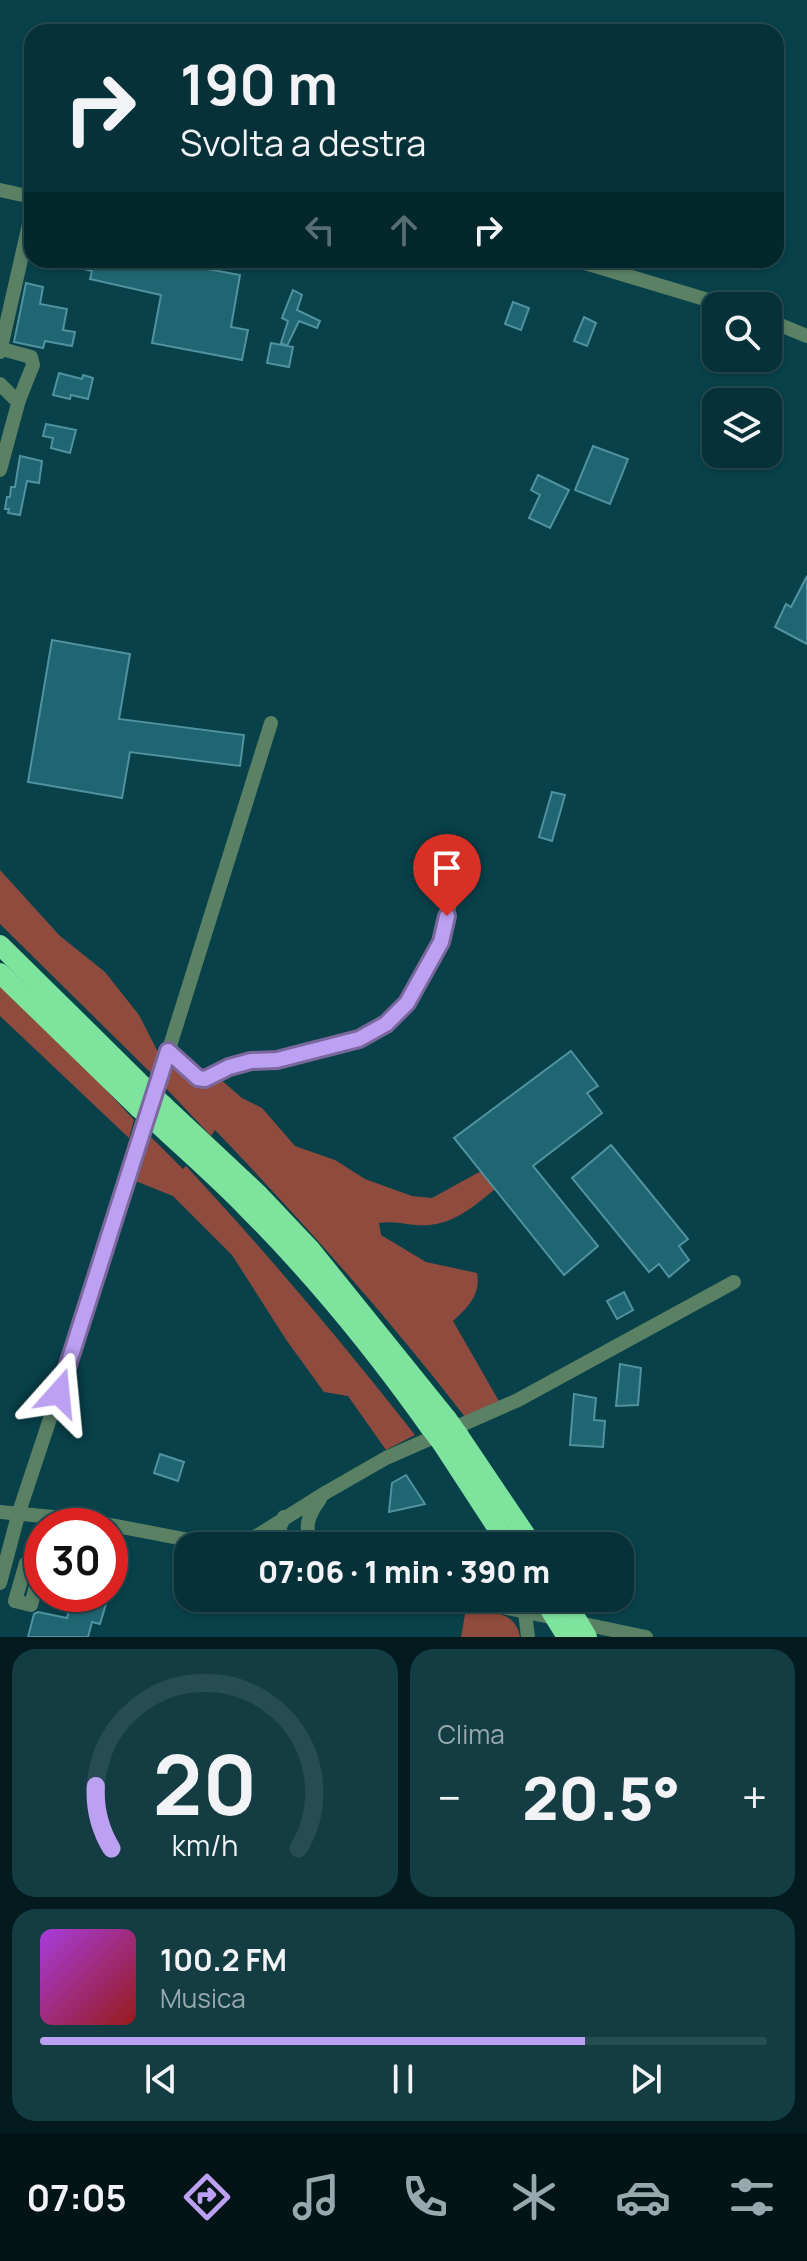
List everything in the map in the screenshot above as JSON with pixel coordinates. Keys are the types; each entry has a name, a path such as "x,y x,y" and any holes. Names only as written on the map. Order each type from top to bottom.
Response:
{"highway":[{"path":"0,945 143,1098"},
{"path":"0,973 160,1114 259,1195 310,1249 522,1532"},
{"path":"444,1431 501,1532"},
{"path":"552,1612 567,1637"},
{"path":"572,1612 587,1637"}],"street":[{"path":"0,190 24,195"},
{"path":"0,470 19,400 33,365 31,357 1,350 24,247"},
{"path":"602,268 702,298"},
{"path":"782,326 807,336"},
{"path":"0,384 19,400"},
{"path":"0,1583 19,1512 108,1244 271,723"},
{"path":"168,1051 198,1078 205,1079 229,1067 251,1061 277,1060 359,1039 386,1024 407,1003 441,942 453,890"},
{"path":"263,1532 386,1458 542,1388 734,1282"},
{"path":"303,1532 325,1493"},
{"path":"0,1512 24,1513"},
{"path":"280,1532 285,1517"},
{"path":"307,1521 307,1532"},
{"path":"128,1531 174,1538"},
{"path":"24,1570 15,1601 24,1603"},
{"path":"528,1637 525,1612 646,1637"}],"shaded area":[{"path":"0,870 60,936 105,972 139,1015 161,1058 154,1076 0,924"},
{"path":"0,981 134,1120 129,1138 0,1016"},
{"path":"171,1058 189,1075 220,1079 242,1098 262,1108 295,1146 335,1160 365,1179 412,1196 432,1198 481,1171 495,1189 459,1216 428,1225 379,1223 381,1235 426,1262 477,1273 475,1294 453,1321 500,1403 465,1417 406,1343 312,1235 215,1130 211,1136 162,1084"},
{"path":"149,1135 183,1169 186,1166 246,1232 415,1435 386,1450 348,1396 324,1392 232,1255 173,1196 133,1180"},
{"path":"465,1612 492,1612 513,1621 520,1637 461,1637"}],"building":[{"path":"80,268 202,268 240,275 231,327 248,330 242,360 152,343 161,295 90,279 92,271"},
{"path":"26,283 43,287 40,304 67,309 63,330 75,332 72,346 45,341 43,348 14,342"},
{"path":"293,290 302,295 297,310 320,321 317,328 299,321 287,346 281,343 288,321 282,318"},
{"path":"513,302 529,308 521,330 505,324"},
{"path":"584,317 596,323 587,346 574,341"},
{"path":"271,343 293,347 289,367 267,363"},
{"path":"59,373 82,379 83,375 93,378 88,399 53,395"},
{"path":"46,424 76,430 70,453 51,448 53,438 43,436"},
{"path":"593,446 628,459 610,504 575,490"},
{"path":"20,456 42,461 39,483 27,481 20,515 8,513 9,509 5,509 11,487 15,487"},
{"path":"538,475 569,490 550,528 529,518 540,495 531,490"},
{"path":"807,576 807,644 775,627 786,604 791,607"},
{"path":"52,640 130,654 119,719 244,735 240,766 130,752 122,798 28,782"},
{"path":"552,792 565,795 552,841 539,837"},
{"path":"571,1051 598,1086 587,1093 602,1113 533,1166 598,1246 564,1275 454,1138"},
{"path":"611,1145 688,1239 679,1246 689,1260 669,1277 659,1264 649,1272 572,1178"},
{"path":"624,1292 633,1310 617,1319 607,1301"},
{"path":"620,1364 641,1368 638,1405 616,1406"},
{"path":"574,1394 596,1398 594,1420 605,1421 603,1447 570,1445"},
{"path":"160,1454 184,1462 178,1481 154,1473"},
{"path":"406,1475 425,1504 389,1512 392,1483"},
{"path":"38,1612 67,1618 68,1612 104,1612 100,1624 92,1622 88,1637 28,1637 34,1614"}],"route":[{"path":"59,1393 168,1051 198,1078 205,1079 229,1067 251,1061 277,1060 359,1039 386,1024 407,1003 441,942 447,916"}]}
